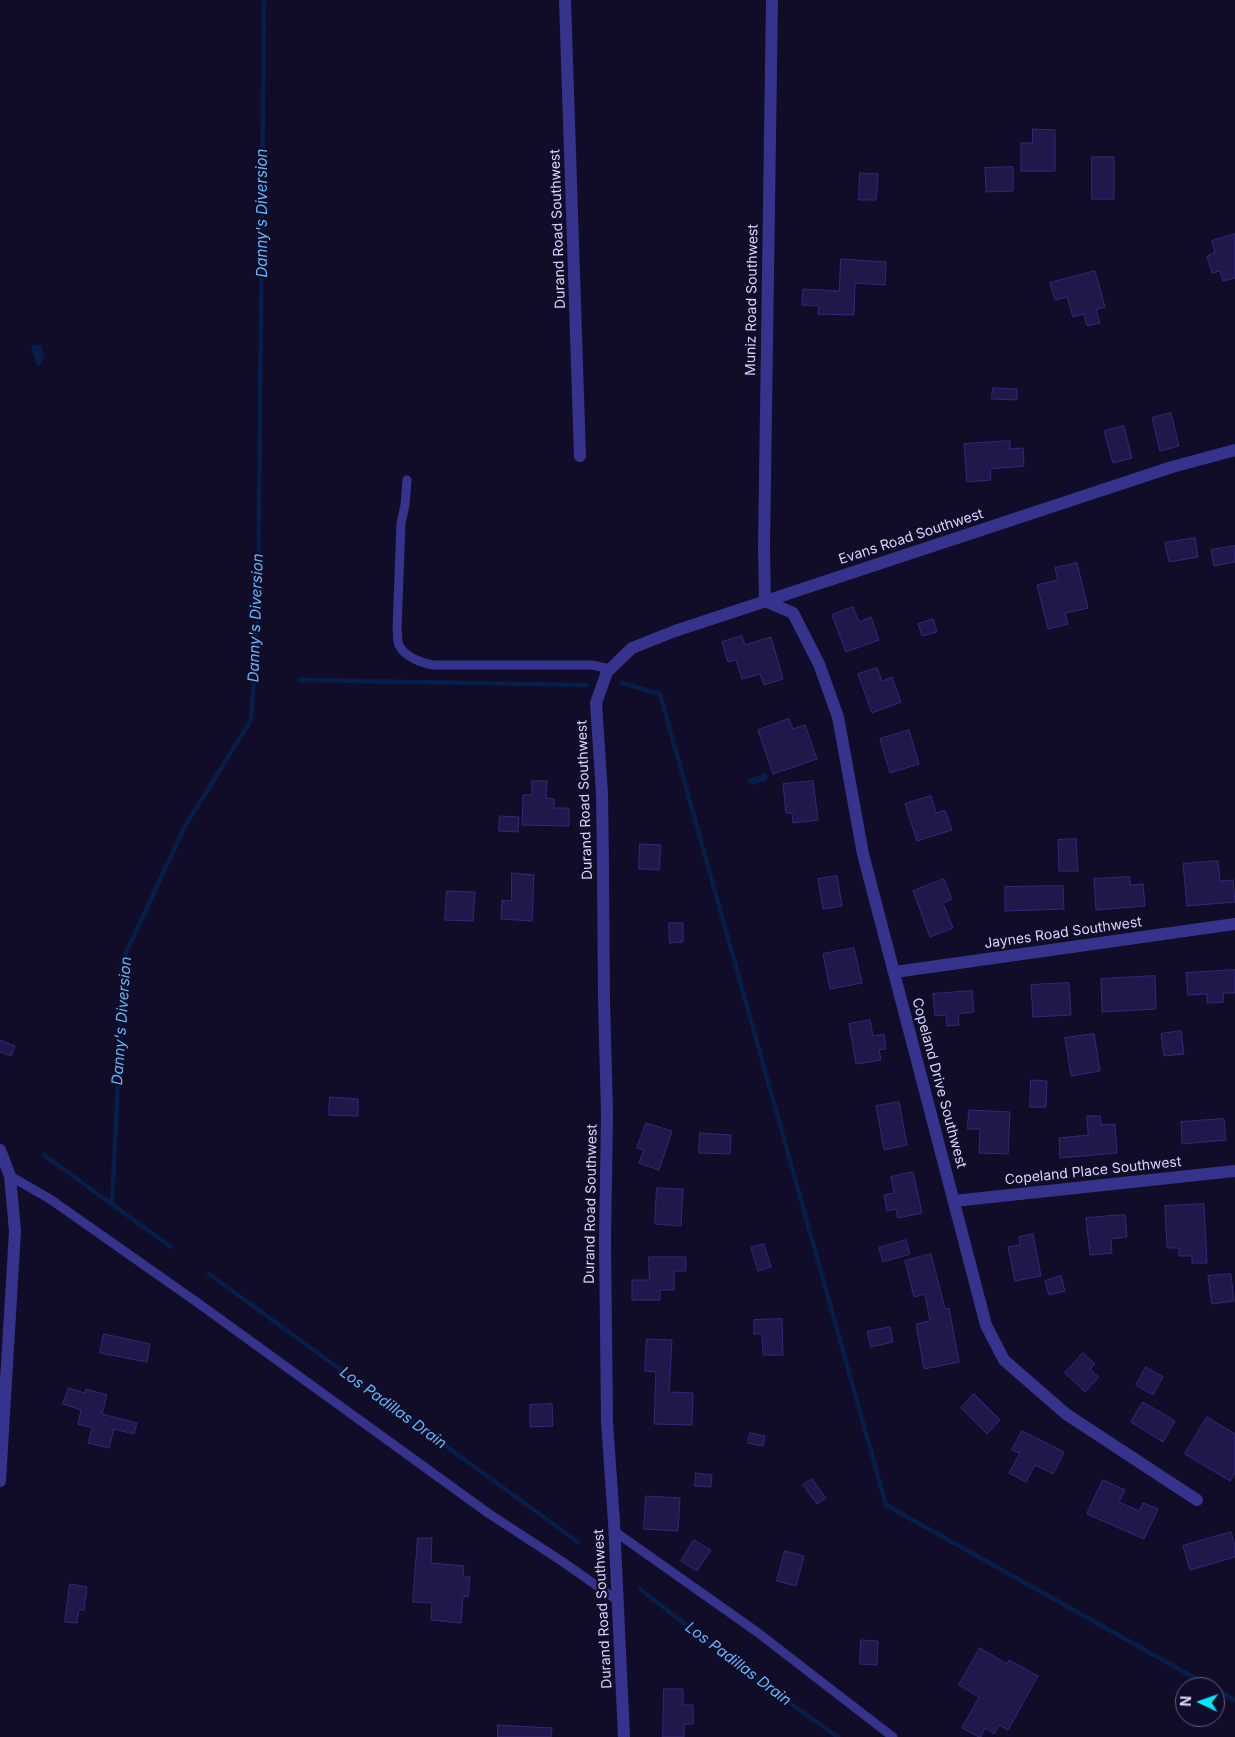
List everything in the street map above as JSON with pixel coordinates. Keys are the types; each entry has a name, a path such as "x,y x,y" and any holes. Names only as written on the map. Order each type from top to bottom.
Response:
{"street":[{"name":"Durand Road Southwest","path":"565,0 580,456"},
{"name":"Muniz Road Southwest","path":"765,601 764,547 772,0"},
{"name":"Evans Road Southwest","path":"608,671 632,648 675,631 1172,466 1235,450"},
{"name":"Copeland Drive Southwest","path":"765,601 793,613 819,664 834,708 846,754 863,854 986,1325 1004,1360 1066,1414 1197,1500"},
{"name":"Durand Road Southwest","path":"608,671 596,704 602,794 607,1114 604,1240 607,1412 624,1737"},
{"name":"Jaynes Road Southwest","path":"895,972 1235,924"},
{"path":"0,1150 10,1176 14,1203 14,1231 4,1345 0,1481"},
{"name":"Copeland Place Southwest","path":"954,1201 1235,1171"}],"lane":[{"path":"407,480 401,523 397,629 400,645 410,655 421,663 433,665 592,664 608,671"},
{"path":"10,1176 50,1199 152,1270 488,1513 617,1600"},
{"path":"614,1531 758,1632 893,1737"}],"water":[{"path":"36,344 42,346 42,352 45,354 39,366 36,365 34,354 31,352 32,346"},
{"path":"764,773 768,776 766,781 753,785 748,782 748,779"}],"building":[{"path":"1033,129 1055,130 1055,171 1021,171 1021,143 1032,143"},
{"path":"1092,157 1114,157 1114,199 1092,199"},
{"path":"1013,167 1013,191 986,192 985,168"},
{"path":"860,173 878,174 876,200 859,200"},
{"path":"1235,234 1235,278 1223,281 1220,271 1212,273 1207,256 1215,253 1212,241"},
{"path":"841,259 886,262 885,285 855,283 854,315 818,314 819,306 802,305 803,289 839,291"},
{"path":"1095,271 1105,307 1096,310 1100,323 1087,326 1084,314 1073,317 1067,297 1055,300 1050,283"},
{"path":"993,388 1017,389 1017,400 992,399"},
{"path":"1171,413 1179,446 1160,451 1152,418"},
{"path":"1124,426 1132,458 1113,463 1104,431"},
{"path":"1010,441 1010,449 1023,448 1024,466 990,469 991,480 967,482 964,444"},
{"path":"1195,538 1198,557 1169,562 1165,543"},
{"path":"1235,546 1235,562 1214,566 1211,550"},
{"path":"1077,563 1088,608 1065,613 1068,624 1048,629 1037,585 1058,580 1055,568"},
{"path":"853,607 859,622 871,617 879,640 846,652 832,615"},
{"path":"933,619 937,632 922,636 918,624"},
{"path":"742,636 745,645 771,637 783,679 764,685 760,674 742,679 736,660 728,662 722,642"},
{"path":"877,668 882,681 892,677 901,702 872,713 858,674"},
{"path":"789,719 793,729 805,725 817,759 773,774 758,730"},
{"path":"909,730 919,764 890,773 880,739"},
{"path":"532,781 547,781 546,798 554,799 554,808 569,808 569,826 522,825 523,795 532,795"},
{"path":"813,781 818,820 793,823 792,813 786,813 783,784"},
{"path":"931,796 936,813 945,810 952,830 917,841 905,804"},
{"path":"500,816 519,817 518,832 499,831"},
{"path":"1076,839 1078,871 1059,871 1058,840"},
{"path":"640,844 661,845 659,870 639,869"},
{"path":"1218,861 1220,881 1233,880 1235,902 1187,906 1183,864"},
{"path":"512,873 534,875 532,921 501,919 502,900 511,901"},
{"path":"837,876 842,906 823,909 818,879"},
{"path":"1130,877 1130,885 1143,884 1145,906 1096,910 1094,879"},
{"path":"944,879 952,899 943,903 953,928 930,937 913,891"},
{"path":"1063,886 1064,909 1005,911 1005,887"},
{"path":"447,891 475,892 473,921 445,920"},
{"path":"669,923 683,923 683,942 670,943"},
{"path":"854,948 862,983 830,989 823,954"},
{"path":"1235,970 1235,993 1223,993 1224,1002 1207,1003 1207,994 1188,995 1186,973"},
{"path":"1155,976 1156,1009 1102,1012 1101,979"},
{"path":"1069,983 1071,1015 1033,1017 1031,985"},
{"path":"972,991 974,1012 958,1014 959,1025 947,1026 946,1015 935,1016 933,994"},
{"path":"870,1020 873,1036 884,1034 886,1049 879,1050 881,1060 856,1064 849,1024"},
{"path":"1181,1031 1184,1054 1164,1056 1161,1034"},
{"path":"1094,1034 1100,1071 1071,1076 1065,1038"},
{"path":"0,1040 15,1046 11,1056 0,1052"},
{"path":"1031,1080 1047,1081 1046,1107 1030,1107"},
{"path":"330,1097 358,1099 358,1116 329,1115"},
{"path":"899,1102 907,1145 884,1150 876,1106"},
{"path":"969,1110 1010,1112 1008,1154 979,1153 980,1129 968,1129"},
{"path":"1087,1116 1100,1116 1101,1125 1115,1124 1117,1153 1060,1158 1059,1138 1088,1135"},
{"path":"1224,1119 1226,1140 1182,1144 1181,1122"},
{"path":"646,1123 672,1131 659,1170 639,1163 644,1150 637,1148"},
{"path":"700,1133 731,1135 730,1154 699,1153"},
{"path":"913,1172 922,1213 898,1218 896,1209 887,1211 884,1195 894,1193 891,1177"},
{"path":"657,1188 683,1189 681,1226 655,1224"},
{"path":"1204,1204 1207,1263 1192,1263 1192,1256 1179,1256 1179,1248 1167,1248 1165,1206"},
{"path":"1125,1215 1127,1237 1111,1239 1112,1253 1090,1255 1086,1218"},
{"path":"1033,1234 1041,1276 1015,1281 1008,1247 1020,1245 1019,1237"},
{"path":"906,1240 910,1254 883,1262 879,1248"},
{"path":"764,1244 771,1267 758,1271 751,1248"},
{"path":"931,1254 945,1309 949,1308 959,1362 924,1369 916,1324 930,1321 925,1294 914,1297 905,1261"},
{"path":"649,1257 686,1257 686,1271 674,1271 674,1290 660,1290 660,1300 632,1300 632,1280 649,1280"},
{"path":"1231,1274 1234,1301 1212,1304 1208,1276"},
{"path":"1061,1276 1065,1291 1049,1295 1045,1281"},
{"path":"782,1319 783,1355 763,1355 762,1334 754,1334 754,1320"},
{"path":"890,1327 893,1342 871,1347 867,1332"},
{"path":"104,1334 150,1344 147,1362 100,1353"},
{"path":"647,1339 672,1340 669,1392 693,1393 692,1425 654,1424 656,1372 645,1371"},
{"path":"1083,1353 1095,1364 1090,1369 1099,1377 1085,1392 1065,1373"},
{"path":"1146,1367 1163,1377 1153,1395 1136,1385"},
{"path":"69,1388 85,1393 86,1389 107,1395 102,1414 137,1423 134,1434 114,1429 109,1448 88,1443 92,1428 78,1424 81,1410 63,1404"},
{"path":"974,1394 1000,1420 987,1434 961,1408"},
{"path":"1143,1402 1175,1421 1163,1442 1131,1422"},
{"path":"552,1404 553,1426 530,1427 530,1405"},
{"path":"1207,1417 1235,1434 1235,1473 1230,1481 1185,1454"},
{"path":"1022,1431 1064,1452 1053,1474 1035,1465 1026,1482 1009,1473 1020,1453 1012,1450"},
{"path":"750,1433 765,1436 763,1446 748,1443"},
{"path":"696,1473 712,1475 711,1487 695,1486"},
{"path":"812,1479 826,1498 817,1504 803,1485"},
{"path":"1103,1480 1125,1490 1119,1502 1139,1511 1143,1503 1158,1509 1144,1539 1087,1514"},
{"path":"646,1496 680,1498 678,1531 644,1529"},
{"path":"1231,1532 1235,1547 1235,1557 1190,1570 1183,1546"},
{"path":"418,1538 432,1538 431,1563 464,1566 463,1577 470,1577 468,1597 463,1596 461,1623 431,1620 432,1603 413,1602"},
{"path":"694,1540 711,1550 697,1571 681,1561"},
{"path":"785,1551 804,1556 796,1586 777,1581"},
{"path":"70,1584 87,1587 84,1610 79,1610 77,1623 65,1622"},
{"path":"861,1640 878,1641 877,1665 860,1664"},
{"path":"980,1648 1007,1664 1009,1660 1038,1676 1008,1730 999,1725 994,1734 985,1728 981,1737 979,1737 962,1728 979,1697 959,1685"},
{"path":"664,1689 683,1689 683,1705 693,1705 693,1724 684,1724 684,1737 663,1737"},
{"path":"498,1725 552,1728 551,1737 498,1737"}],"waterway":[{"name":"Danny's Diversion","path":"112,1204 124,957 185,826 251,720 258,615 264,0"},
{"path":"300,680 587,685"},
{"path":"622,683 660,694 886,1505 1193,1677"},
{"path":"44,1155 171,1247"},
{"name":"Los Padillas Drain","path":"209,1274 578,1542"},
{"name":"Los Padillas Drain","path":"640,1589 742,1669 838,1737"},
{"path":"1225,1694 1235,1700"}]}
